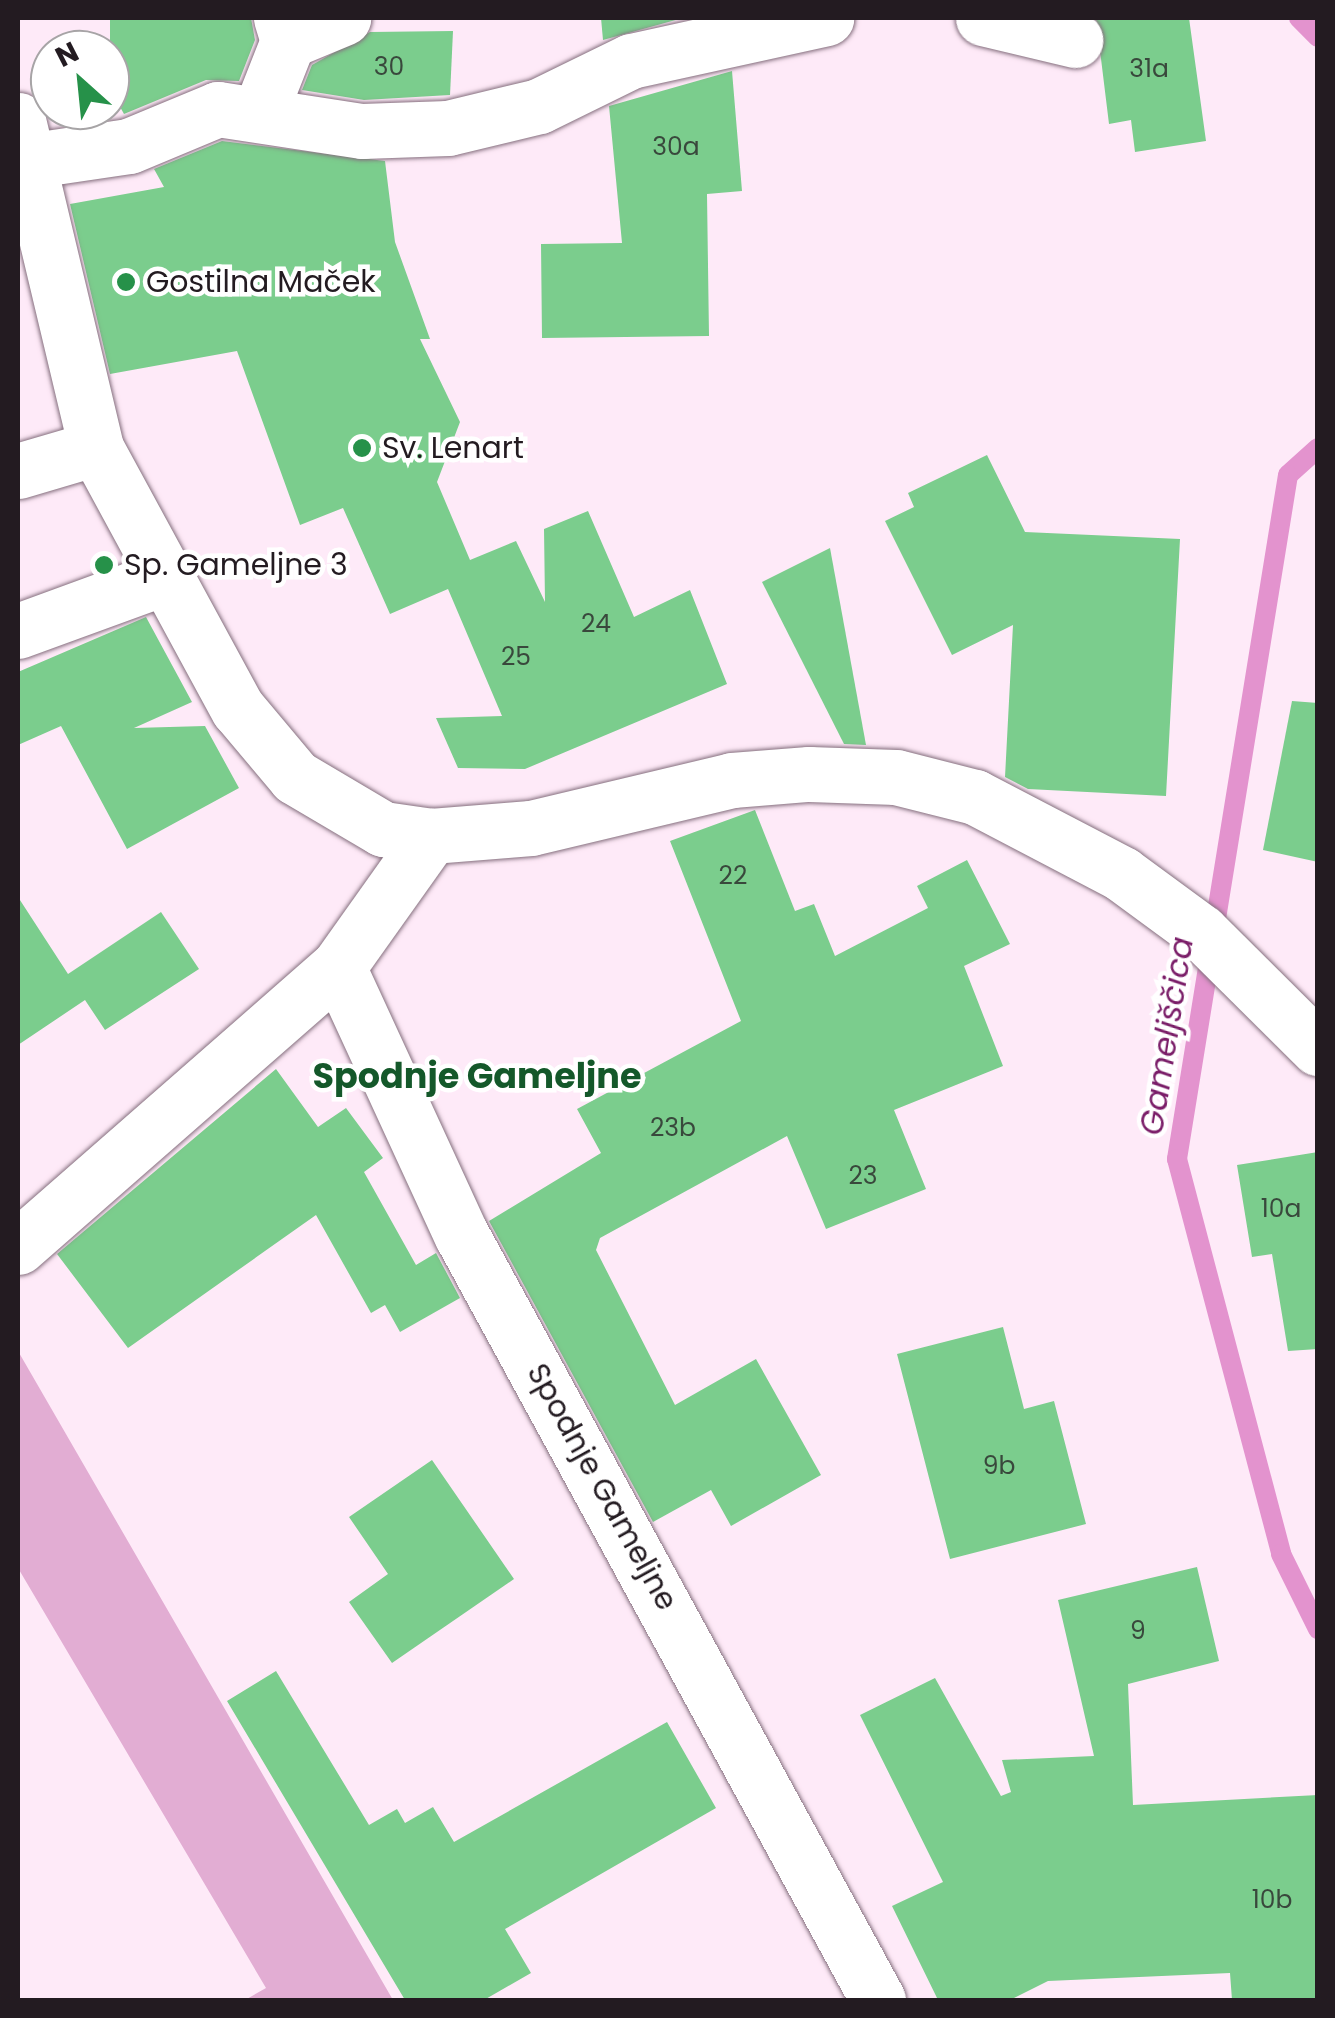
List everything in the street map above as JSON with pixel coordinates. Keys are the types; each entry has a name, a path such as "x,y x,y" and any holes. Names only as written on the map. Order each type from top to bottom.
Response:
{"street":[{"path":"260,112 285,29 343,18"},
{"path":"826,18 630,61 539,106 448,128 362,131 260,112 218,110 129,146 22,141 96,448 163,578 238,709 295,777 383,829 431,836 531,828 732,780 896,777 976,797 1122,874 1270,1000 1318,1048"},
{"path":"982,18 1075,40"},
{"path":"18,471 96,448"},
{"path":"18,630 163,578"},
{"path":"18,1247 338,967 431,836"},
{"name":"Spodnje Gameljne","path":"338,967 462,1236 878,2000"}],"shaded area":[{"path":"18,1351 393,2000 245,2000 266,1988 18,1568"}],"building":[{"path":"110,18 251,18 255,40 239,81 206,80 130,112 130,30 110,30"},
{"path":"601,18 683,18 603,40"},
{"path":"1096,18 1189,18 1206,141 1135,152 1131,120 1109,124"},
{"path":"453,31 450,95 364,100 302,90 312,65 370,32"},
{"path":"732,71 742,191 707,194 709,336 542,338 541,244 622,243 609,106"},
{"path":"222,141 385,161 395,242 430,339 420,339 460,422 437,482 470,560 516,541 545,602 544,529 588,511 634,617 690,590 727,684 525,769 458,768 436,718 502,716 448,589 390,614 343,508 300,525 237,351 110,374 70,204 164,187 154,169"},
{"path":"987,455 1025,532 1180,539 1166,796 1028,789 1005,777 1013,625 952,655 885,521 914,507 908,493"},
{"path":"830,548 866,745 844,744 762,582"},
{"path":"146,617 192,702 134,728 205,726 239,788 127,849 61,726 18,745 18,672"},
{"path":"1292,701 1318,703 1318,862 1263,850"},
{"path":"755,810 795,911 814,904 835,956 928,908 917,886 967,860 1010,944 964,966 1003,1066 894,1110 926,1189 826,1229 787,1136 600,1238 596,1250 675,1405 756,1359 821,1475 731,1526 711,1490 653,1522 489,1221 601,1153 577,1109 741,1021 670,841"},
{"path":"18,897 68,974 161,912 199,969 105,1030 85,1000 18,1045"},
{"path":"276,1069 318,1127 346,1108 383,1158 364,1172 416,1265 436,1253 460,1298 400,1332 385,1305 371,1313 316,1215 128,1348 57,1254"},
{"path":"1318,1152 1318,1349 1288,1351 1272,1254 1252,1257 1237,1165"},
{"path":"1003,1327 1024,1409 1054,1401 1086,1524 950,1559 897,1354"},
{"path":"432,1460 514,1579 392,1663 349,1602 388,1574 349,1517"},
{"path":"1197,1567 1219,1661 1128,1684 1133,1805 1318,1795 1318,2000 1232,2000 1230,1973 1048,1981 1010,2000 938,2000 892,1906 943,1882 860,1715 935,1678 1001,1796 1011,1792 1002,1760 1094,1756 1058,1600"},
{"path":"276,1671 369,1825 397,1809 405,1823 433,1807 454,1842 667,1722 716,1808 505,1929 531,1973 484,2000 405,2000 227,1701"}],"waterway":[{"name":"Gameljščica","path":"1299,18 1318,37"},
{"name":"Gameljščica","path":"1318,448 1288,475 1177,1159 1281,1554 1318,1629"}],"place":[{"name":"Gostilna Maček","path":"126,282"},
{"name":"Sv. Lenart","path":"362,448"},
{"name":"Sp. Gameljne 3","path":"104,565"}],"district":[{"name":"Spodnje Gameljne","path":"477,1076"}]}
